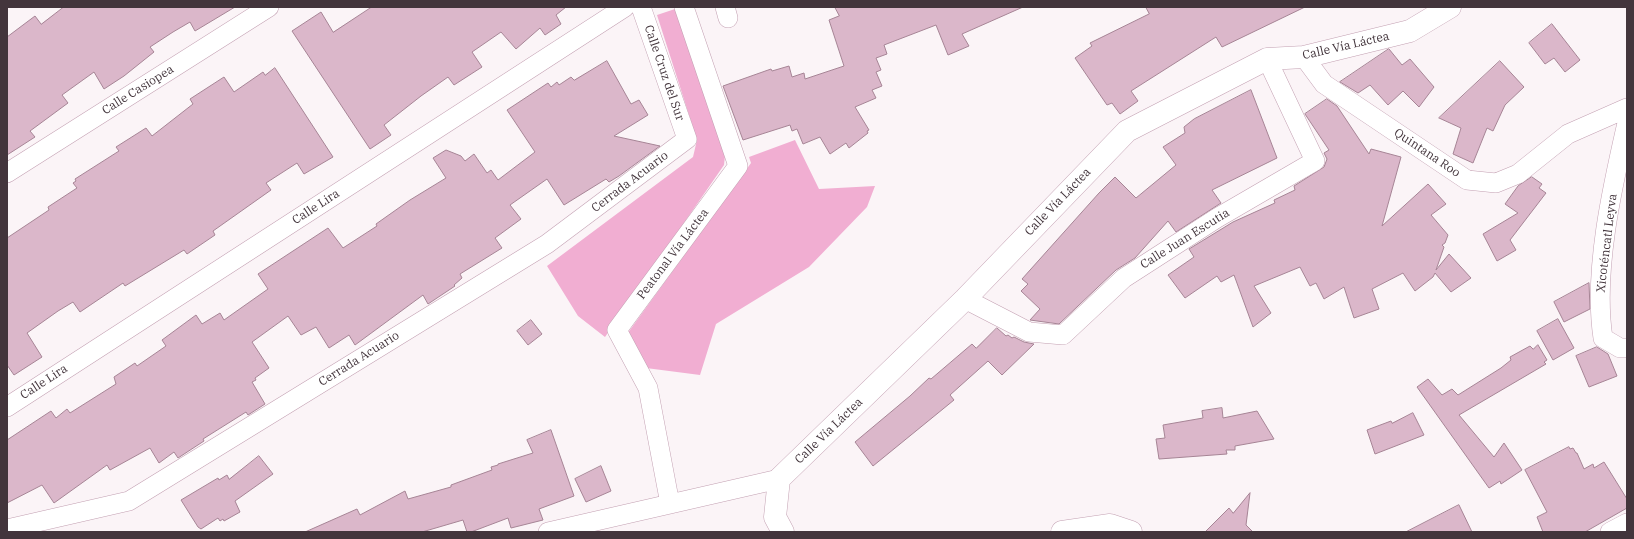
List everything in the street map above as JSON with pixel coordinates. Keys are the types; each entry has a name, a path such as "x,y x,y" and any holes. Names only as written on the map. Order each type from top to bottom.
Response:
{"street":[{"name":"Calle Casiopea","path":"9,167 269,7"},
{"name":"Calle Lira","path":"7,407 625,7"},
{"name":"Calle Cruz del Sur","path":"641,7 688,139"},
{"name":"Peatonal Vía Láctea","path":"670,504 648,388 617,330 738,166 684,7"},
{"name":"Calle Vía Láctea","path":"779,479 965,299 1127,131 1267,59 1304,57 1410,31 1450,7"},
{"name":"Quintana Roo","path":"1304,57 1324,84 1467,180 1496,183 1518,174 1568,134 1627,108"},
{"name":"Calle Juan Escutia","path":"965,299 1029,332 1063,335 1124,278 1217,218 1315,161 1267,59"},
{"name":"Xicoténcatl Leyva","path":"1627,123 1616,171 1602,264 1599,313 1603,338 1620,348 1627,348"},
{"name":"Cerrada Acuario","path":"7,529 129,501 547,244 688,139"},
{"path":"548,532 779,479 775,517 783,532"},
{"path":"1610,532 1627,522"},
{"path":"1062,532 1110,525 1131,532"}],"shaded area":[{"path":"675,9 726,146 724,165 605,337 578,316 547,266 693,157 697,140 657,15"},
{"path":"795,140 819,189 875,186 867,207 809,267 716,324 700,375 646,368 627,334 751,163 749,157"}],"building":[{"path":"64,7 235,7 195,31 190,22 173,32 150,47 154,52 124,76 104,89 94,72 62,95 68,103 30,131 35,137 7,155 7,37 35,16 41,24"},
{"path":"372,7 566,7 556,15 561,24 545,35 540,28 516,49 501,32 472,52 482,67 454,85 448,77 421,96 384,125 391,135 370,149 292,31 321,12 333,32"},
{"path":"835,7 1023,7 962,34 969,46 948,55 936,25 884,45 887,54 876,58 881,70 876,72 882,86 872,90 876,98 855,107 869,130 867,131 868,133 849,148 846,143 830,154 820,137 803,144 797,129 792,131 790,125 743,140 723,86 771,69 772,71 789,66 792,77 804,73 805,79 844,66 829,20 839,16"},
{"path":"1146,7 1305,7 1222,47 1216,37 1131,91 1138,101 1120,114 1112,103 1107,105 1075,58 1092,46 1090,43 1149,14"},
{"path":"1552,24 1580,60 1565,72 1554,58 1545,64 1529,43"},
{"path":"1389,49 1402,65 1410,59 1434,87 1419,107 1403,91 1388,105 1370,85 1358,93 1340,82"},
{"path":"607,61 631,104 639,100 648,115 614,136 660,146 619,176 609,182 606,179 564,205 547,179 510,205 521,219 495,238 502,248 460,274 462,278 454,285 455,286 428,304 423,295 355,345 349,335 329,348 316,327 301,335 288,316 252,342 269,368 252,382 265,404 248,415 246,412 203,439 204,441 178,458 174,452 159,463 150,448 110,470 107,465 54,503 42,485 7,503 7,440 51,411 56,418 67,409 70,413 116,384 114,377 135,363 137,366 166,346 162,340 196,315 202,324 220,313 224,320 268,289 258,274 328,228 343,248 377,226 376,224 410,200 446,178 433,158 446,150 461,156 465,161 474,154 487,173 491,170 498,180 535,152 507,110 548,83 551,87 557,82 559,85 571,77 574,80"},
{"path":"1500,61 1524,87 1505,105 1493,131 1487,128 1473,163 1453,154 1461,128 1439,118"},
{"path":"275,68 333,157 304,174 297,163 266,183 271,190 213,231 215,235 187,254 184,250 125,286 123,283 80,312 73,302 58,311 27,333 42,357 14,375 7,365 7,238 49,210 48,207 77,188 73,183 76,181 75,179 119,151 116,147 146,128 152,136 193,104 190,99 224,77 234,92 263,72 265,75"},
{"path":"1251,90 1277,158 1212,190 1221,203 1176,232 1168,221 1135,258 1116,270 1059,324 1030,320 1040,309 1021,291 1028,284 1022,279 1099,193 1115,177 1136,198 1176,165 1163,147 1185,133 1184,127 1194,119"},
{"path":"1327,99 1337,106 1369,154 1371,149 1401,157 1382,226 1428,184 1446,204 1431,215 1448,235 1445,243 1442,245 1444,247 1436,270 1449,254 1471,278 1451,292 1435,273 1433,277 1415,291 1403,273 1372,289 1379,309 1354,318 1344,287 1324,299 1316,283 1310,286 1300,267 1254,286 1271,313 1253,327 1234,275 1221,282 1217,276 1185,298 1168,275 1194,257 1189,249 1233,222 1275,203 1274,200 1295,190 1294,186 1324,167 1327,159 1324,153 1329,150 1305,114"},
{"path":"1532,177 1542,184 1539,188 1546,193 1510,240 1516,250 1497,261 1483,234 1518,213 1505,204 1518,186"},
{"path":"1589,283 1590,309 1564,322 1554,302"},
{"path":"1558,319 1574,348 1553,360 1537,331"},
{"path":"531,320 542,334 528,345 517,331"},
{"path":"997,328 1006,336 1008,335 1012,338 1014,337 1024,342 1034,344 1002,375 988,361 950,395 954,400 873,466 855,442 929,378 931,379 972,344 976,348"},
{"path":"1538,345 1547,360 1544,362 1546,364 1459,415 1494,457 1504,443 1522,470 1501,484 1500,481 1489,488 1417,387 1428,379 1442,395 1452,389 1458,395 1501,368 1511,360 1510,357 1530,346 1533,349"},
{"path":"1597,347 1608,354 1617,376 1589,387 1576,356"},
{"path":"1222,408 1223,418 1257,411 1274,439 1235,446 1235,450 1226,450 1227,454 1159,459 1156,439 1165,438 1163,425 1203,418 1202,411"},
{"path":"1413,413 1424,435 1375,454 1367,430 1391,421 1392,423"},
{"path":"551,430 574,496 539,509 543,520 511,528 508,518 471,532 467,532 463,520 422,532 305,532 357,509 360,515 405,491 408,499 451,487 451,485 492,470 491,467 498,464 533,453 527,440"},
{"path":"1569,447 1570,449 1573,448 1577,453 1584,469 1593,464 1594,468 1604,462 1627,499 1627,508 1585,532 1543,532 1537,517 1547,512 1525,470"},
{"path":"259,456 273,474 235,501 240,512 224,521 223,519 220,521 218,518 201,529 198,527 181,500 218,478 219,480 227,475 229,479"},
{"path":"601,466 611,491 586,502 575,479"},
{"path":"1250,493 1246,525 1253,532 1205,532 1229,508 1233,513"},
{"path":"1459,505 1472,532 1406,532"}]}
